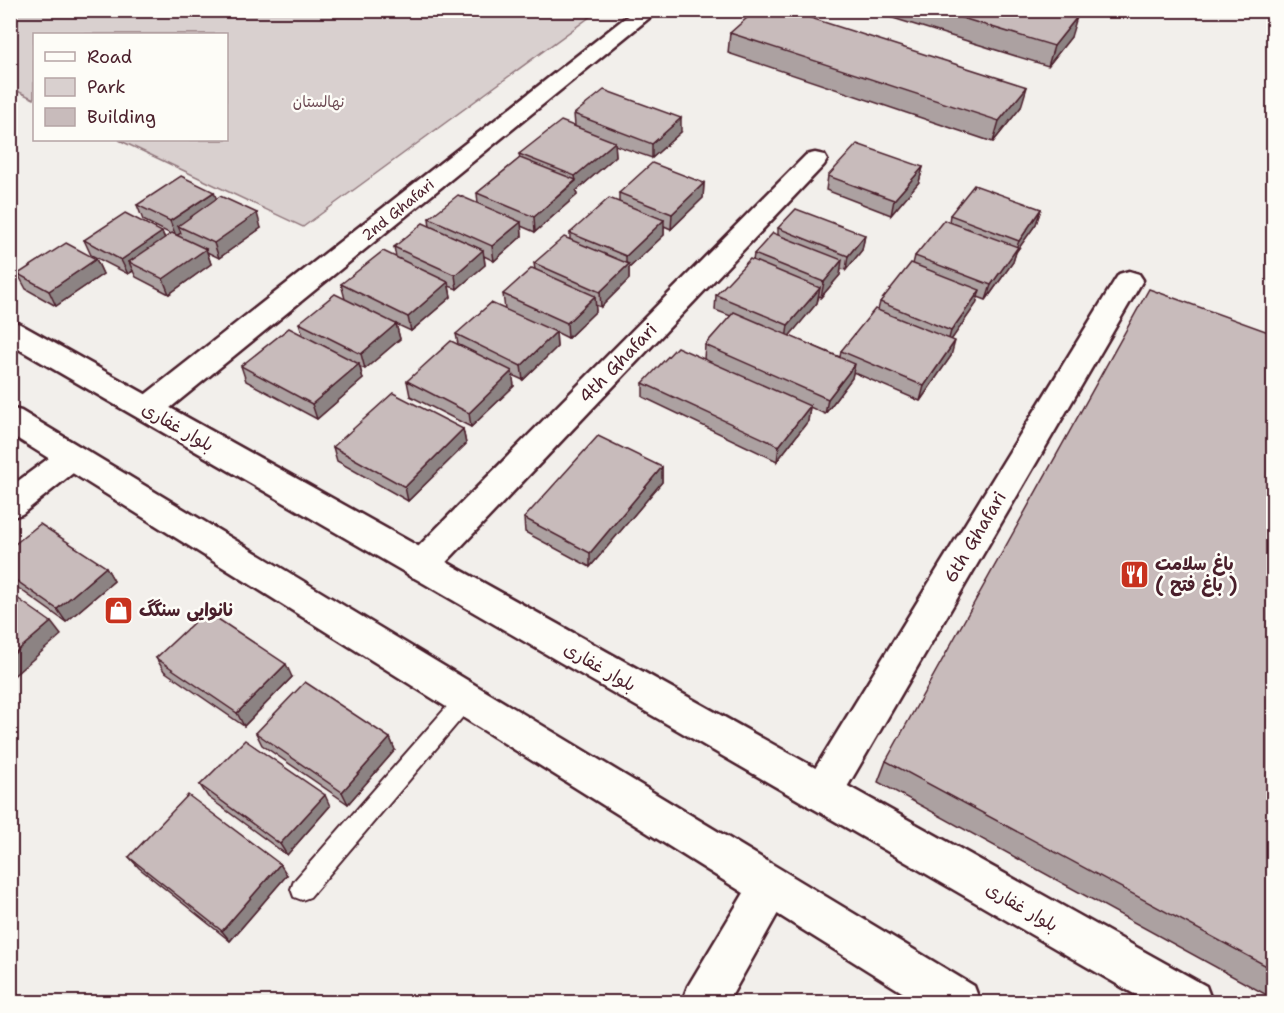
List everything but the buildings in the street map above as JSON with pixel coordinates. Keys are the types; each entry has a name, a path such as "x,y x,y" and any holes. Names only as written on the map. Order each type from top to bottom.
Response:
{"street":[{"name":"2nd Ghafari","path":"148,410 649,10"},
{"name":"4th Ghafari","path":"421,566 814,160"},
{"name":"6th Ghafari","path":"822,793 1129,280"},
{"name":"بلوار غفاری","path":"10,332 1190,1002"},
{"path":"10,420 958,1002"},
{"path":"10,505 72,457"},
{"path":"704,1002 771,888"}],"lane":[{"path":"302,889 465,700"}],"green space":[{"name":"نهالستان","path":"11,10 598,11 303,227 121,141 228,141 228,33 33,33 33,99 11,88"}],"place":[{"name":"باغ سلامت ( باغ فتح )","path":"1134,574"},
{"name":"نانوایی سنگگ","path":"118,610"}]}
